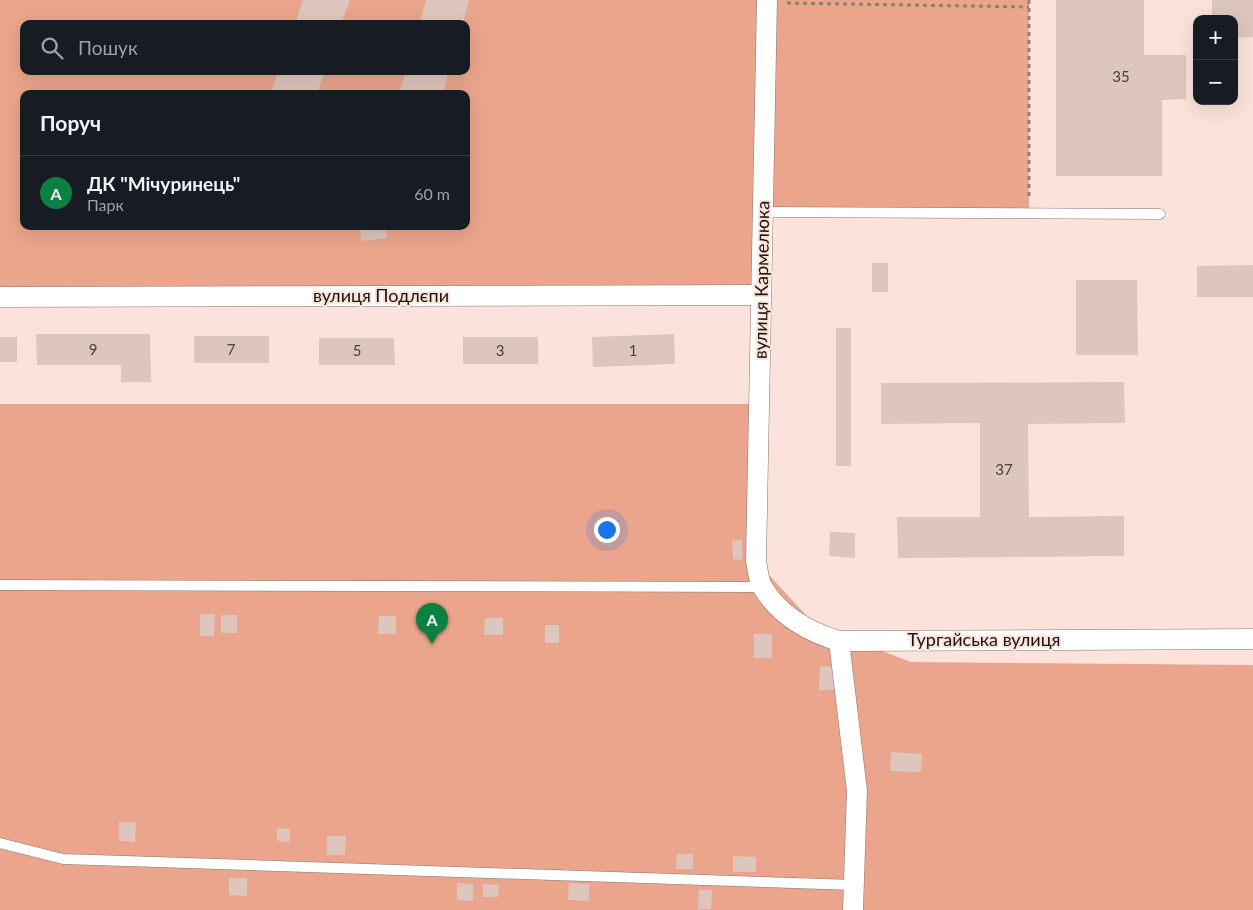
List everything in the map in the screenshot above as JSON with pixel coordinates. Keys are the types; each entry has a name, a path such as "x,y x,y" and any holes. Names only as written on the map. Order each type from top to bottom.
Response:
{"street":[{"name":"вулиця Кармелюка","path":"756,561 767,2"},
{"name":"вулиця Подлєпи","path":"0,297 761,295"},
{"name":"Тургайська вулиця","path":"756,561 762,587 787,615 814,633 839,641 1253,638"},
{"path":"839,641 857,791 853,910"}],"lane":[{"path":"763,212 1160,214"},
{"path":"0,585 762,587"},
{"path":"0,842 63,859 855,885"}],"path":[{"path":"1029,0 1029,214"},
{"path":"767,2 1029,7"}],"shaded area":[{"path":"0,0 1029,0 1029,214 763,213 761,295 0,297"},
{"path":"0,404 759,404 756,561 816,626 911,662 1253,665 1253,910 0,910"}],"building":[{"path":"303,0 350,0 342,20 296,20"},
{"path":"426,0 469,0 464,20 420,20"},
{"path":"1056,0 1144,0 1144,55 1186,55 1186,99 1162,100 1162,176 1056,176"},
{"path":"1212,0 1253,0 1253,37 1238,38 1238,15 1212,15"},
{"path":"277,75 324,75 318,90 272,90"},
{"path":"405,75 448,75 444,90 400,90"},
{"path":"360,230 386,230 387,238 361,241"},
{"path":"872,263 888,263 888,292 872,292"},
{"path":"1253,265 1253,297 1197,297 1197,266"},
{"path":"1076,280 1137,280 1138,355 1076,355"},
{"path":"836,328 851,328 851,466 836,466"},
{"path":"36,334 150,334 151,382 121,382 121,365 37,365"},
{"path":"674,334 675,364 593,367 592,337"},
{"path":"194,336 269,336 269,363 194,363"},
{"path":"0,337 17,337 17,362 0,362"},
{"path":"463,337 538,337 538,364 463,364"},
{"path":"319,338 394,338 395,365 319,365"},
{"path":"1124,382 1125,423 1028,424 1029,517 1124,516 1124,556 898,558 897,517 980,517 980,423 881,424 881,383"},
{"path":"830,532 855,533 855,558 829,556"},
{"path":"742,540 742,560 733,559 732,541"},
{"path":"200,614 215,614 214,636 200,636"},
{"path":"221,615 237,615 237,633 221,633"},
{"path":"379,616 396,616 396,634 378,634"},
{"path":"485,618 503,618 503,635 484,635"},
{"path":"545,625 559,625 559,643 545,643"},
{"path":"754,634 772,634 772,658 754,658"},
{"path":"820,666 839,667 838,690 819,690"},
{"path":"891,752 922,754 921,772 890,771"},
{"path":"119,822 136,822 135,842 119,841"},
{"path":"277,828 290,829 290,842 277,841"},
{"path":"327,836 346,836 345,855 327,855"},
{"path":"677,854 693,854 693,869 676,869"},
{"path":"733,856 756,857 756,872 733,872"},
{"path":"229,878 247,878 247,896 229,895"},
{"path":"457,883 473,884 473,901 457,900"},
{"path":"569,883 589,884 589,901 568,900"},
{"path":"483,884 499,885 498,897 483,897"},
{"path":"699,890 712,890 711,909 698,909"}],"place":[{"name":"ДК \"Мічуринець\"","path":"432,644"}]}
